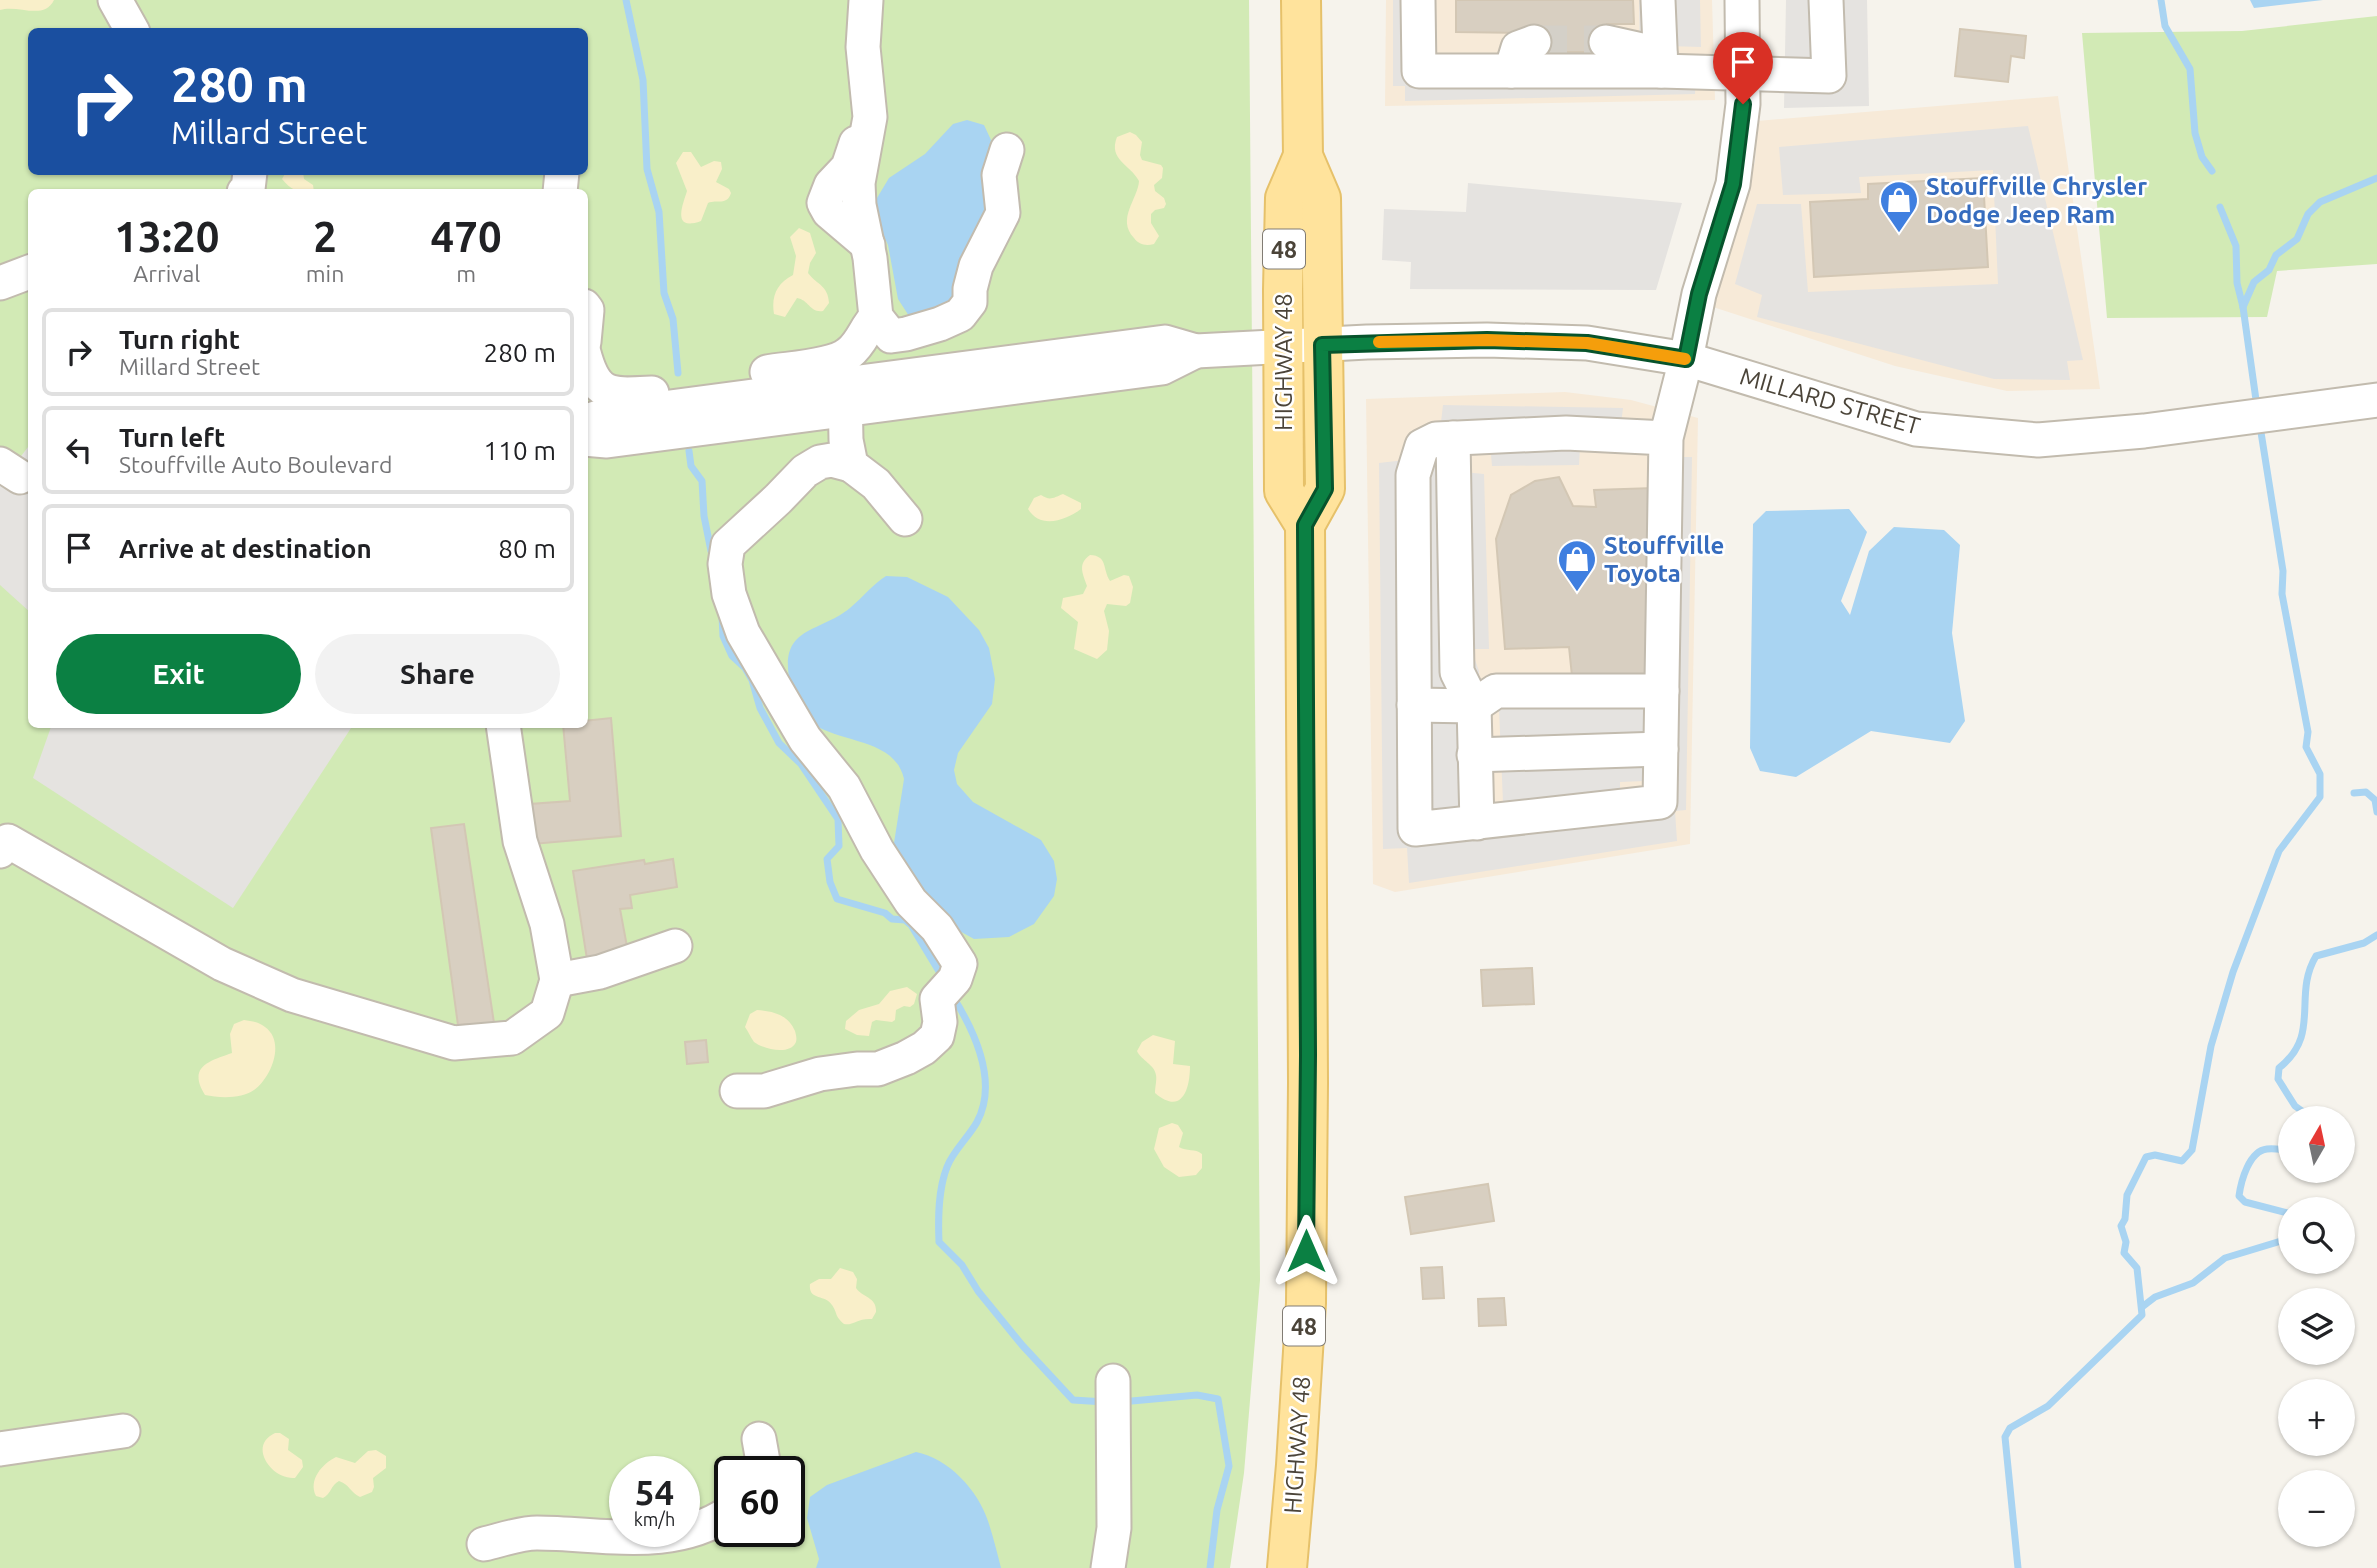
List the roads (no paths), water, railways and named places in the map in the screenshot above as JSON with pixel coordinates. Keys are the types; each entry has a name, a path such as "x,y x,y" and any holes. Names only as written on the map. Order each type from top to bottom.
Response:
{"main road":[{"name":"HIGHWAY 48","path":"1287,1568 1306,1303 1308,1055 1305,525 1325,489 1321,198 1303,156 1301,0"},
{"name":"HIGHWAY 48","path":"1303,156 1285,198 1284,491 1305,525"}],"street":[{"path":"115,0 130,28"},
{"path":"866,0 863,47 869,104 868,136 858,183 859,205 883,326"},
{"path":"1418,0 1419,71 1511,71 1660,62 1743,72 1829,76 1826,0"},
{"path":"1658,0 1660,62"},
{"path":"1666,438 1566,433 1436,439 1422,446 1413,475 1415,829 1660,802 1666,438 1699,294 1733,184 1740,137 1742,0"},
{"path":"1511,71 1518,48 1534,42"},
{"path":"1606,42 1660,62"},
{"path":"588,365 594,382 608,392 655,393 836,361 849,353 864,336 868,325 883,326 906,334 960,315 970,302 970,289 976,266 1003,213 999,175 1007,150"},
{"path":"0,283 28,272"},
{"path":"851,465 846,440 844,374 856,354 883,326"},
{"name":"MILLARD STREET","path":"845,397 1162,368 1196,351 1284,345 1487,340 1587,343 1686,359 1916,429 2038,440 2080,439 2377,400"},
{"path":"588,421 602,416 845,397"},
{"path":"588,439 607,441 845,397"},
{"path":"1453,438 1457,672 1474,706 1477,823"},
{"path":"737,1091 764,1091 820,1074 878,1069 924,1048 937,1036 940,1022 937,999 959,969 958,958 936,928 911,902 877,850 844,787 805,739 743,632 729,594 725,564 728,545 804,471 820,462 832,460 851,465 876,484 905,519"},
{"path":"1414,705 1474,706 1496,691 1662,691"},
{"path":"3,837 222,964 292,995 454,1043 512,1038 547,1013 557,980 547,924 520,841 504,728"},
{"path":"1475,755 1661,749"},
{"path":"557,980 600,972 675,946"},
{"path":"1108,1568 1114,1528 1114,1395"},
{"path":"0,1449 123,1431"},
{"path":"759,1439 762,1456"},
{"path":"484,1544 535,1533 616,1538 685,1534 714,1522"}],"water":[{"path":"2250,0 2323,0 2254,8"},
{"path":"967,120 984,125 991,140 982,171 986,221 957,303 909,316 898,299 888,245 875,217 874,203 889,178 925,154 953,124"},
{"path":"1849,509 1867,532 1841,601 1850,615 1869,551 1894,527 1944,530 1960,545 1952,633 1965,721 1950,743 1871,731 1796,777 1760,771 1750,748 1753,524 1766,511"},
{"path":"886,576 907,577 948,597 979,630 989,648 995,679 992,704 958,753 954,770 957,784 973,802 1041,840 1054,861 1057,879 1054,896 1034,924 1009,937 974,939 947,924 899,859 894,843 904,779 899,766 879,749 824,730 812,723 800,710 793,693 788,664 790,650 796,641 804,633 850,608"},
{"path":"916,1452 928,1455 950,1468 969,1487 988,1521 1001,1568 816,1568 819,1559 807,1518 810,1497 827,1485"}],"waterway":[{"path":"626,0 643,80 647,169 659,212 664,293 673,319 678,373"},
{"path":"2161,0 2165,26 2190,69 2195,133 2202,157 2212,171"},
{"path":"2243,307 2254,282 2269,270 2276,255 2297,239 2308,214 2320,202 2377,178"},
{"path":"2220,207 2236,246 2237,283 2243,307 2257,407"},
{"path":"2018,1568 2005,1437 2010,1428 2048,1406 2142,1315 2137,1268 2124,1253 2126,1242 2121,1226 2125,1219 2127,1195 2146,1157 2155,1155 2182,1161 2192,1150 2211,1046 2233,972 2279,851 2320,797 2320,774 2306,747 2308,732 2282,594 2283,571 2260,426"},
{"path":"689,451 691,466 702,481 704,516 711,551"},
{"path":"722,616 723,636 732,656 745,668 752,680 760,708 779,743 801,764 838,819 839,846 827,859 830,882 837,899 885,913 892,919 905,920 911,925 943,978"},
{"path":"2354,793 2366,792 2375,800 2377,812"},
{"path":"2295,1106 2278,1079 2279,1068 2300,1042 2306,986 2316,956 2364,943 2377,935"},
{"path":"952,995 981,1056 985,1090 977,1122 953,1155 944,1176 939,1204 939,1242 962,1265 978,1291 1022,1345 1073,1400 1105,1402"},
{"path":"2278,1149 2267,1149 2255,1155 2244,1175 2239,1196 2245,1202 2278,1211"},
{"path":"2142,1307 2155,1297 2193,1283 2225,1258 2278,1242"},
{"path":"1121,1402 1197,1395 1218,1399 1229,1466 1217,1510 1210,1568"}],"tunnel":[{"path":"1534,42 1606,42"}],"place":[{"name":"Stouffville Chrysler Dodge Jeep Ram","path":"1899,234"},
{"name":"Stouffville Toyota","path":"1577,593"}]}
